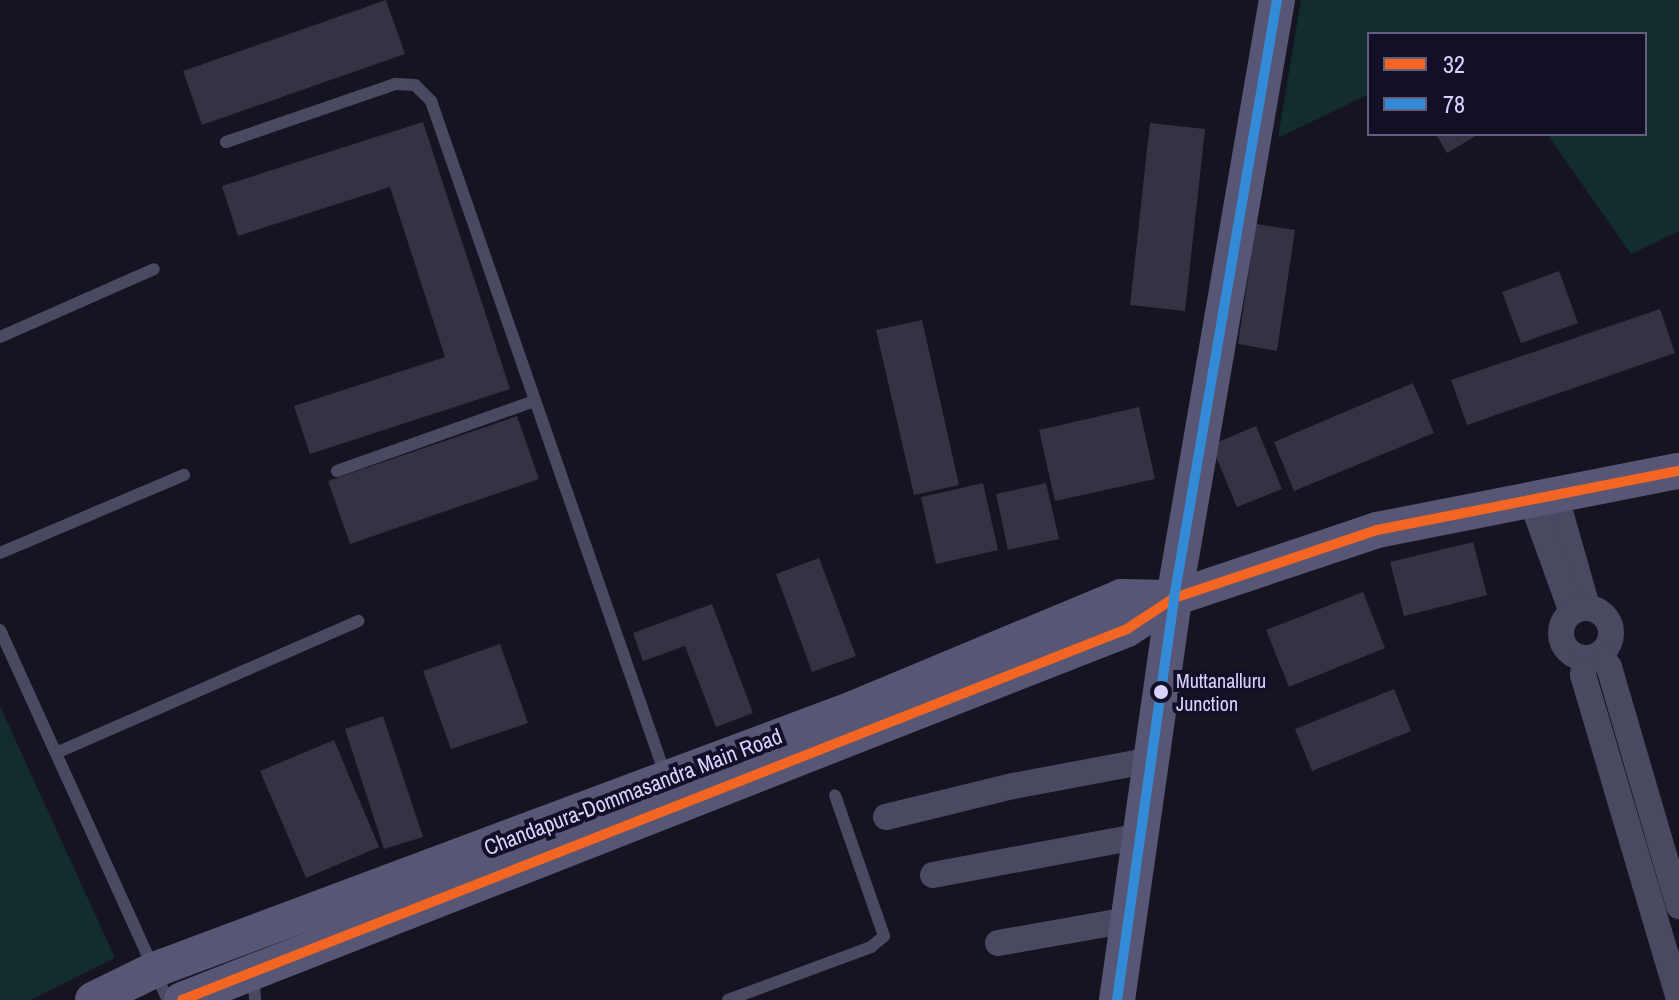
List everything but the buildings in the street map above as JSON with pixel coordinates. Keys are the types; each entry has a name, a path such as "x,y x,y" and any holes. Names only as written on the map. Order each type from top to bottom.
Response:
{"main road":[{"path":"1117,1000 1174,598 1277,0"},
{"name":"Chandapura-Dommasandra Main Road","path":"182,1000 254,986 1127,629 1174,598 1377,530 1679,471"},
{"name":"Chandapura-Dommasandra Main Road","path":"93,1000 161,985 850,710 1121,597 1174,598"}],"street":[{"path":"1543,497 1580,610"},
{"path":"1679,906 1609,667 1592,657 1573,655 1565,646 1561,634 1564,622 1580,610 1602,614 1611,627 1609,643 1592,657 1583,675 1679,999"},
{"path":"886,817 1013,786 1152,760"},
{"path":"933,875 1142,836"},
{"path":"998,943 1129,920"}],"lane":[{"path":"226,142 395,84 415,85 431,101 668,781"},
{"path":"0,337 154,269"},
{"path":"337,471 535,401"},
{"path":"0,553 184,475"},
{"path":"56,753 358,621"},
{"path":"0,630 161,985"},
{"path":"728,1000 871,947 884,936 835,795"}],"green space":[{"path":"1301,0 1679,0 1679,231 1631,254 1548,136 1647,136 1647,32 1367,32 1367,95 1278,138"},
{"path":"0,706 115,958 31,1000 0,1000"}],"transit line":[{"name":"78","path":"1117,1000 1174,598 1277,0"},
{"name":"32","path":"182,1000 1127,629 1174,598 1377,530 1679,471"}],"place":[{"name":"Muttanalluru Junction","path":"1161,692"}]}
